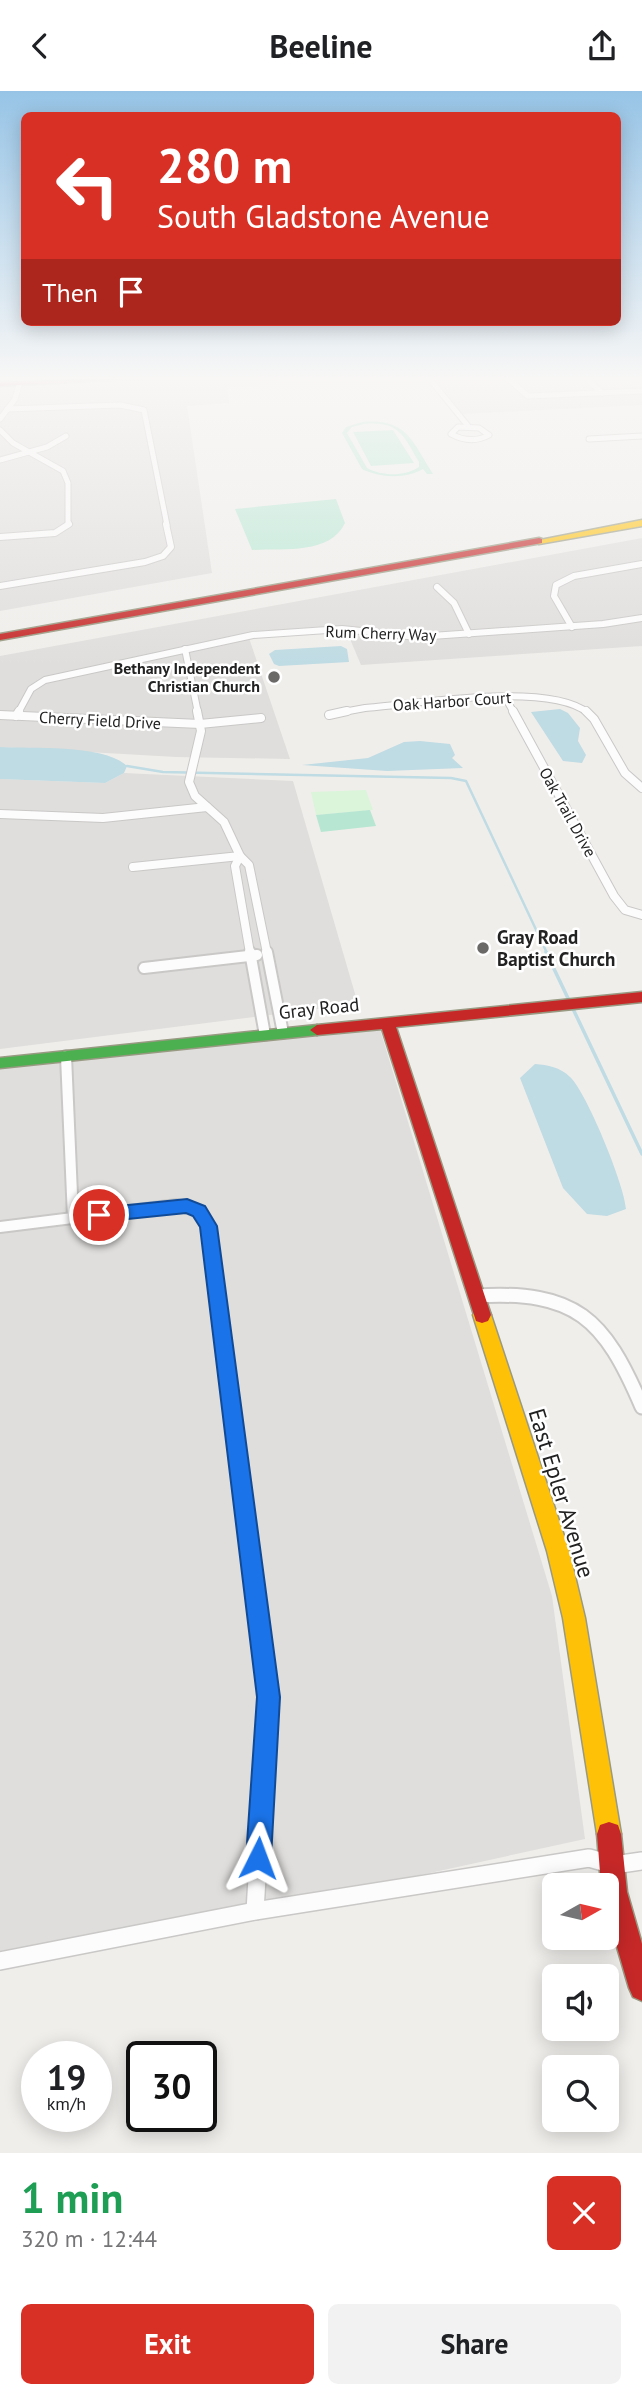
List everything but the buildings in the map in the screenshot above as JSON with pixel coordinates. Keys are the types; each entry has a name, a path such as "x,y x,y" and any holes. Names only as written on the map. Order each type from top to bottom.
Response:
{"main road":[{"path":"0,625 642,513"},
{"path":"0,638 642,523"},
{"name":"Gray Road","path":"0,1063 642,997"},
{"name":"East Epler Avenue","path":"387,1022 549,1520 574,1618 614,1864 614,1892 642,1988"}],"street":[{"path":"0,537 50,534 66,528 70,523 64,474"},
{"path":"0,586 145,562 169,551 171,547 157,474"},
{"path":"572,627 554,596 556,585 574,576 642,563"},
{"path":"437,587 454,603 469,634"},
{"name":"Rum Cherry Way","path":"16,716 31,689 45,680 249,636 333,629 413,637 572,627 642,618"},
{"path":"185,649 200,724 200,747 190,773 195,796 230,831 240,856 249,865 284,1033"},
{"name":"Oak Harbor Court","path":"329,715 365,708 530,695 573,704 594,719 625,773 642,787"},
{"name":"Oak Trail Drive","path":"505,697 614,896 625,910 642,915"},
{"name":"Cherry Field Drive","path":"0,715 200,724 261,718"},
{"path":"0,814 103,818 207,807"},
{"path":"133,867 240,856"},
{"path":"240,856 234,866 265,1035"},
{"path":"144,968 267,954"},
{"path":"66,1056 73,1218"},
{"path":"0,1227 177,1205 197,1210 208,1226 268,1697 255,1912"},
{"path":"476,1296 511,1292 549,1298 581,1313 607,1336 639,1391 642,1407"},
{"path":"0,1961 255,1912 589,1858 614,1864 642,1861"}],"shaded area":[{"path":"0,474 197,474 212,573 0,611"},
{"path":"642,538 642,646 361,665 347,632 249,638 290,759 176,757 0,747 0,656"},
{"path":"124,773 293,781 358,1004 0,1049 0,779 105,783"},
{"path":"378,1023 552,1596 585,1839 0,1967 0,1067"}],"green space":[{"path":"377,474 407,474 401,476"},
{"path":"336,499 345,523 338,533 328,540 304,548 252,550 235,509"},
{"path":"366,790 373,810 316,815 311,792"},
{"path":"370,810 376,826 321,832 316,815"}],"water":[{"path":"341,646 347,649 349,662 279,666 274,664 269,654 275,650"},
{"path":"560,709 568,713 580,728 578,741 586,755 582,763 563,761 531,712"},
{"path":"404,742 450,744 455,755 452,758 463,768 387,771 302,765 368,758"},
{"path":"0,747 85,751 116,759 127,766 124,773 105,783 0,779"},
{"path":"535,1064 562,1071 577,1086 612,1161 626,1209 607,1216 587,1214 563,1188 520,1078"}],"waterway":[{"path":"127,766 163,772 451,778 466,781 547,953"},
{"path":"546,952 642,1154"}],"traffic: fast":[{"path":"0,1063 317,1030"}],"traffic: slow":[{"path":"539,541 642,523"},
{"path":"482,1315 558,1551 574,1618 609,1834"}],"traffic: jam":[{"path":"0,637 539,541"},
{"path":"317,1030 642,997"},
{"path":"387,1022 482,1315"},
{"path":"609,1834 614,1892 642,1988"}],"place":[{"name":"Bethany Independent Christian Church","path":"274,677"},
{"name":"Gray Road Baptist Church","path":"483,948"}],"route":[{"path":"99,1215 187,1206 199,1211 208,1226 268,1697 258,1858"}]}
